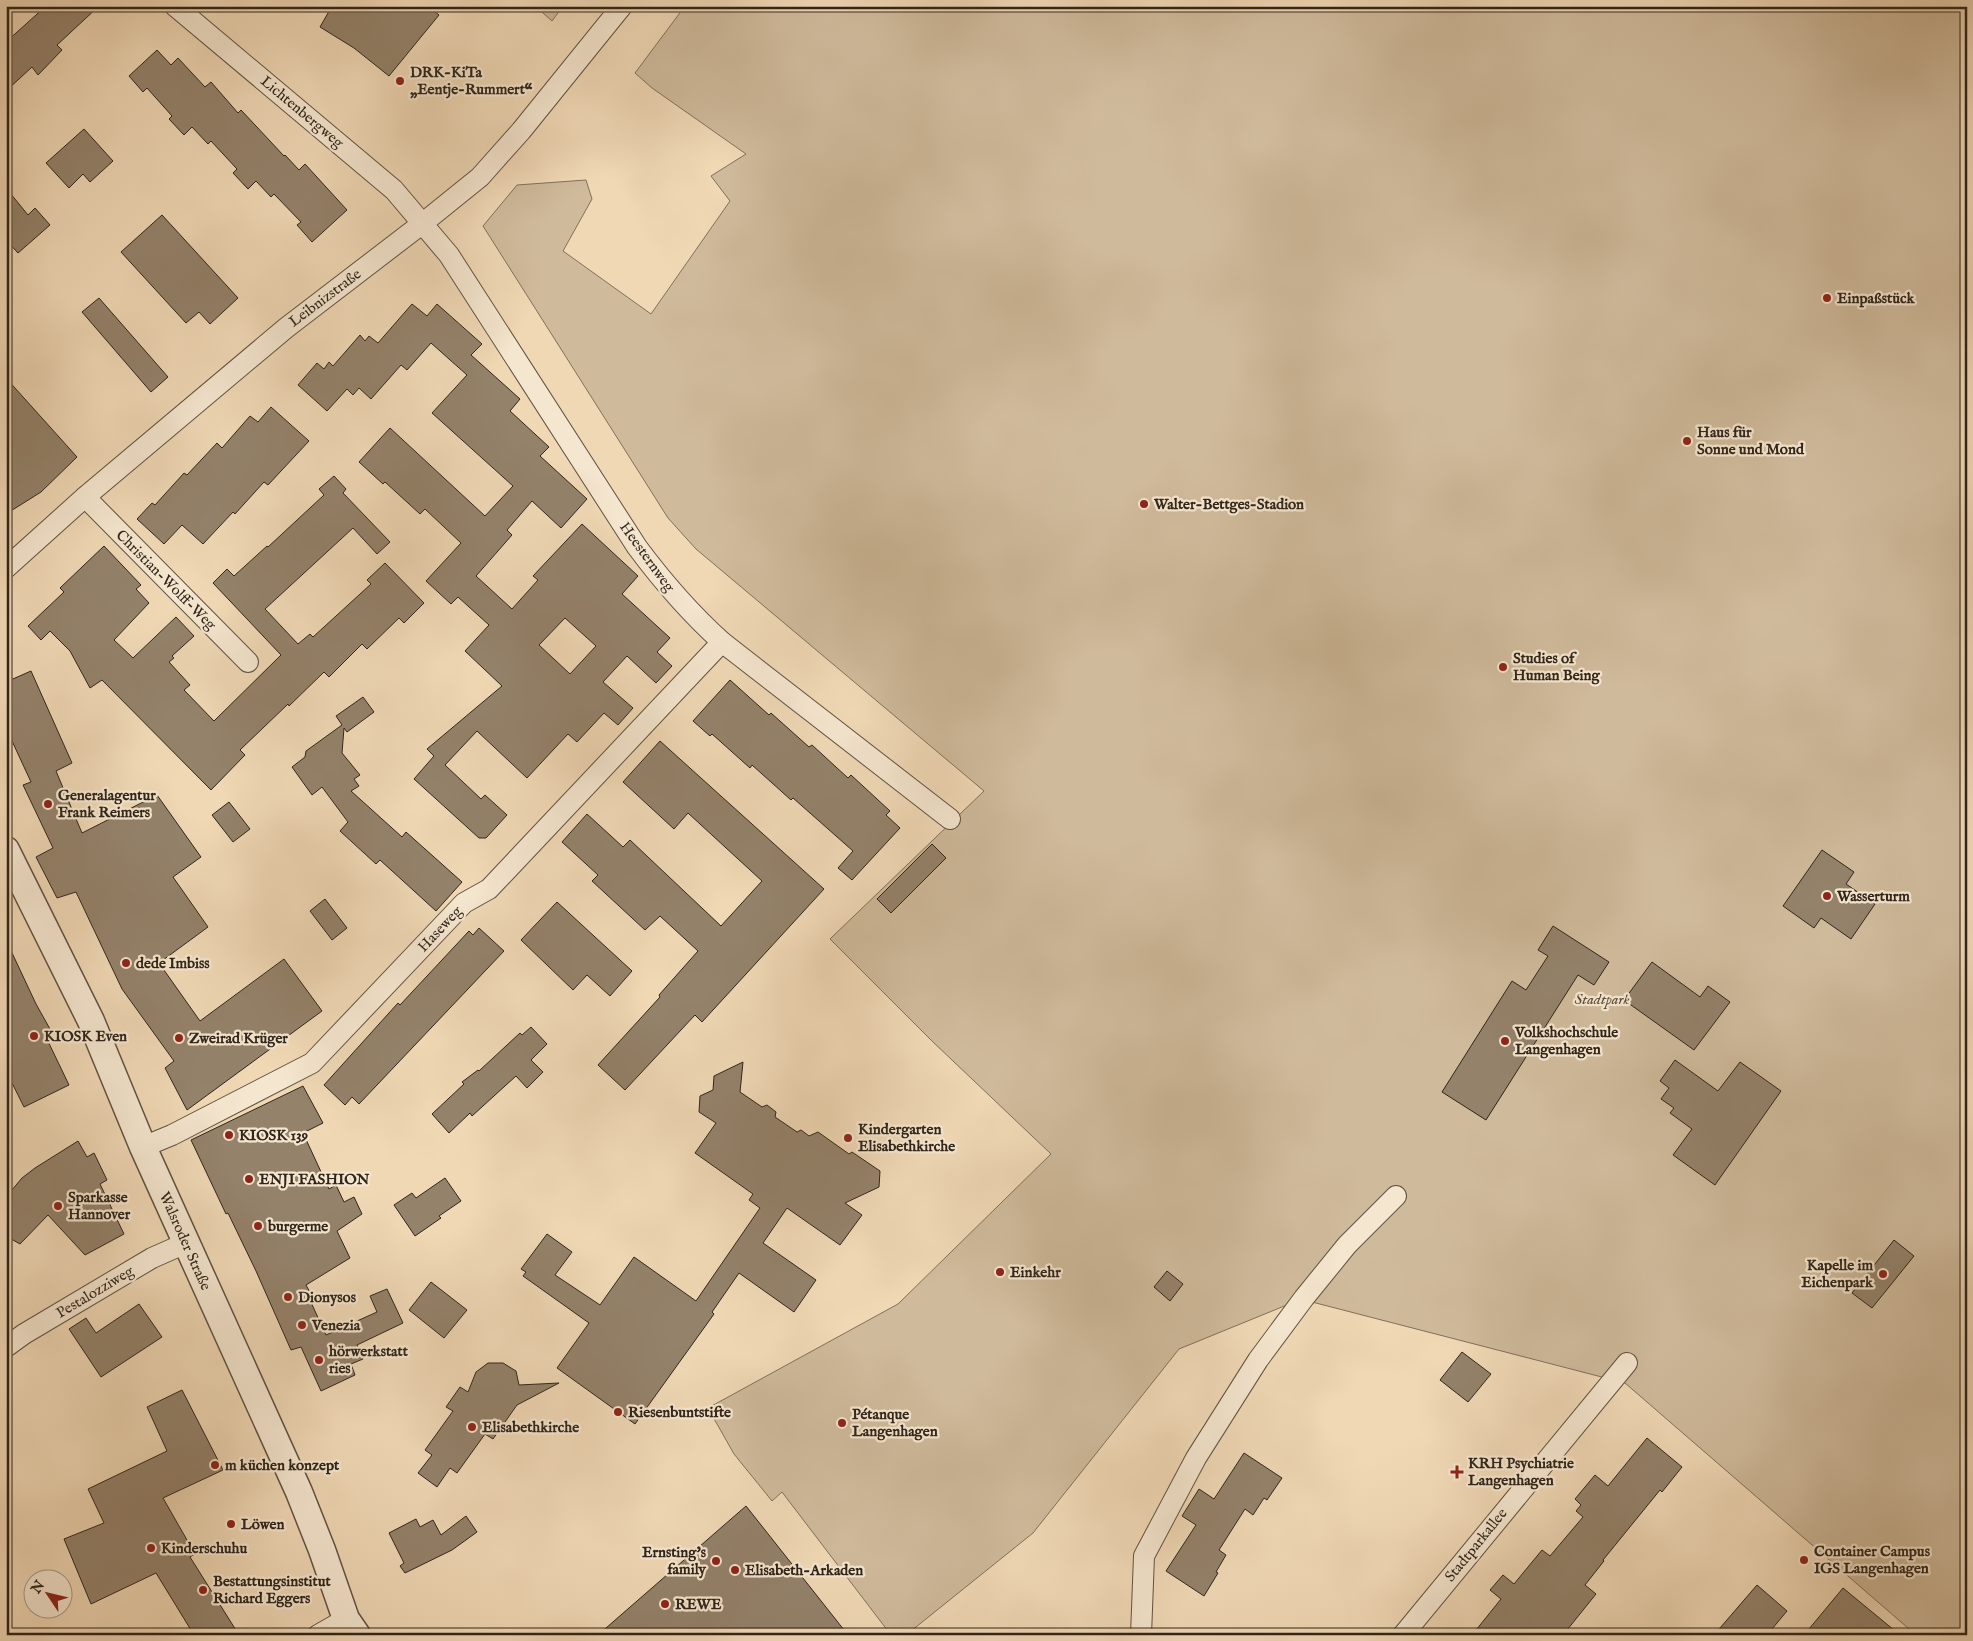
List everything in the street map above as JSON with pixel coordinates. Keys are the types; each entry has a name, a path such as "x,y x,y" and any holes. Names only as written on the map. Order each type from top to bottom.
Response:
{"street":[{"name":"Lichtenbergweg","path":"175,6 394,190 423,223"},
{"name":"Leibnizstraße","path":"6,568 85,497 286,328 480,177 521,131 622,6"},
{"name":"Heesternweg","path":"423,223 449,255 637,547 662,581 694,616 722,642 950,820"},
{"name":"Christian-Wolff-Weg","path":"85,497 248,662"},
{"name":"Haseweg","path":"143,1147 172,1135 312,1063 464,903 489,889 722,642"},
{"name":"Walsroder Straße","path":"6,850 91,1020 143,1147 299,1492 352,1627"},
{"path":"1141,1635 1144,1556 1196,1458 1258,1360 1298,1306 1347,1245 1396,1196"},
{"name":"Pestalozziweg","path":"6,1347 24,1334 152,1258 186,1243"},
{"name":"Stadtparkallee","path":"1403,1635 1626,1363"},
{"path":"318,1635 352,1627"}],"green space":[{"path":"535,6 563,6 552,21"},
{"name":"Stadtpark","path":"685,6 1967,6 1967,1635 1916,1635 1625,1383 1312,1302 1304,1298 1179,1349 1033,1533 906,1635 891,1635 782,1492 772,1501 734,1454 708,1408 898,1304 1051,1154 933,1042 830,939 984,791 696,549 668,518 483,226 517,185 586,180 592,199 563,251 651,314 730,201 711,176 746,154 652,88 635,73"}],"building":[{"path":"46,6 99,6 57,45 62,50 38,75 32,67 6,91 6,42"},
{"path":"332,6 428,6 439,15 389,76 354,48 320,27"},
{"path":"157,50 171,65 178,58 205,87 211,82 238,113 241,110 299,170 305,164 347,210 312,242 297,225 301,222 274,194 271,197 256,181 248,189 233,173 237,169 211,141 208,144 192,127 184,135 169,119 172,116 147,88 143,92 129,76"},
{"path":"84,129 113,161 90,182 83,174 69,188 46,163"},
{"path":"6,188 28,215 35,208 50,225 18,253 6,240"},
{"path":"162,215 238,298 210,324 199,312 186,323 121,252"},
{"path":"99,298 168,377 151,392 82,312"},
{"path":"412,304 427,316 437,304 482,344 471,355 520,399 510,411 549,447 540,456 587,499 561,528 532,501 507,530 512,535 476,576 512,609 538,580 533,576 582,524 638,576 622,594 670,638 657,652 672,666 656,683 627,656 603,682 633,708 618,725 604,713 577,742 568,734 527,778 477,731 445,765 481,799 485,795 507,815 486,838 479,838 414,779 434,756 427,749 502,686 465,651 489,625 458,597 451,604 426,581 461,543 425,509 420,514 385,482 383,484 359,462 390,428 485,516 513,486 432,413 467,375 431,343 407,370 401,365 371,399 359,388 353,395 347,389 327,411 298,385 317,363 324,369 329,362 333,366 360,335 365,341 369,336 378,343","holes":["565,618 596,646 570,674 539,645"]},
{"path":"6,378 77,457 41,492 6,514"},
{"path":"271,407 309,441 268,485 264,482 235,514 233,512 203,544 182,525 164,544 137,519 152,503 155,505 184,473 187,475 217,443 222,448 250,416 258,422"},
{"path":"334,476 346,489 343,493 390,542 377,554 353,528 265,609 298,644 310,634 313,637 371,584 367,580 385,563 424,603 404,623 399,618 367,649 362,644 329,677 324,672 240,750 245,755 211,790 102,680 90,688 70,651 50,631 41,640 28,626 64,592 60,588 104,546 141,585 136,589 149,603 114,640 133,658 176,617 194,636 172,656 174,658 169,662 190,685 184,690 214,721 281,655 213,583 227,569 234,576 268,547 324,495 319,489"},
{"path":"31,671 72,763 56,771 82,833 157,795 201,857 173,877 208,927 159,963 200,1021 284,959 322,1011 187,1110 165,1068 174,1061 122,989 76,892 57,898 36,857 53,848 23,785 31,782 6,728 6,682"},
{"path":"730,680 809,747 812,745 848,778 851,775 890,811 886,815 900,828 852,880 838,868 853,851 793,798 791,800 752,765 750,768 712,734 710,736 693,721"},
{"path":"363,697 374,712 347,732 344,728 342,753 360,775 354,779 359,786 351,791 402,837 406,832 462,882 436,911 380,860 376,864 340,831 348,822 322,787 312,795 292,767 305,757 306,751 342,725 336,716"},
{"path":"660,741 824,889 702,1022 695,1015 625,1090 598,1065 660,997 659,995 698,951 660,916 645,930 592,881 598,875 562,842 587,814 623,847 630,840 721,926 762,881 688,813 674,829 623,782"},
{"path":"229,802 250,829 233,842 212,815"},
{"path":"932,844 946,858 891,913 877,899"},
{"name":"Wasserturm","path":"1822,850 1854,872 1846,884 1875,904 1851,939 1821,918 1814,928 1783,906"},
{"path":"325,899 347,928 332,940 310,911"},
{"path":"557,902 632,971 610,996 587,975 573,990 521,940"},
{"name":"Volkshochschule Langenhagen","path":"1553,926 1609,962 1594,985 1578,975 1486,1120 1442,1092 1512,981 1526,990 1548,956 1538,950"},
{"path":"479,928 504,951 359,1104 352,1097 345,1105 324,1085 398,1003 400,1005 469,931 473,935"},
{"path":"6,940 50,1029 44,1033 69,1085 24,1107 6,1071"},
{"path":"1652,962 1700,997 1708,986 1730,1002 1694,1050 1624,1000"},
{"path":"531,1027 547,1044 531,1060 543,1072 527,1088 516,1076 472,1116 470,1113 449,1133 432,1114 464,1084 462,1082 479,1071 520,1033 522,1035"},
{"path":"1675,1060 1718,1091 1740,1062 1781,1091 1715,1185 1673,1155 1692,1129 1670,1113 1674,1108 1661,1099 1669,1088 1660,1081"},
{"path":"743,1062 740,1092 762,1107 767,1105 776,1112 775,1117 797,1132 801,1130 809,1136 818,1132 849,1154 852,1152 880,1171 879,1187 845,1203 862,1215 840,1245 787,1208 763,1243 816,1280 794,1312 739,1273 712,1312 714,1314 635,1424 557,1368 589,1323 523,1276 526,1272 521,1269 547,1234 572,1252 555,1275 600,1305 634,1257 696,1301 760,1208 749,1200 753,1194 695,1153 716,1123 699,1112 700,1096 713,1090 714,1076"},
{"path":"303,1086 323,1123 303,1133 329,1189 336,1185 344,1202 354,1197 362,1214 337,1231 350,1258 306,1285 312,1296 309,1298 326,1335 377,1312 370,1296 387,1289 403,1323 357,1345 363,1359 351,1364 355,1375 321,1391 301,1347 291,1350 256,1271 228,1213 226,1214 191,1140"},
{"name":"Sparkasse Hannover","path":"78,1141 87,1157 94,1153 107,1180 100,1184 124,1234 85,1255 48,1215 20,1244 6,1236 6,1197 22,1178"},
{"path":"445,1178 461,1201 415,1236 394,1205 412,1193 416,1198"},
{"name":"Kapelle im Eichenpark","path":"1894,1240 1914,1256 1872,1308 1852,1293"},
{"path":"1167,1271 1183,1284 1170,1301 1154,1287"},
{"path":"431,1282 467,1310 444,1338 409,1310"},
{"path":"139,1304 162,1337 101,1377 69,1329 86,1318 96,1333"},
{"path":"1462,1352 1491,1374 1468,1402 1440,1380"},
{"name":"Elisabethkirche","path":"488,1363 503,1363 516,1371 519,1385 559,1383 517,1405 493,1439 485,1434 457,1473 450,1468 437,1487 418,1473 432,1455 425,1450 453,1411 446,1407 460,1387 468,1392 476,1372"},
{"path":"182,1390 223,1470 163,1498 195,1554 190,1557 239,1635 194,1635 156,1573 91,1604 64,1539 104,1523 88,1489 167,1451 147,1407"},
{"path":"1647,1438 1682,1467 1662,1492 1660,1490 1585,1585 1596,1594 1563,1635 1472,1635 1501,1599 1490,1590 1503,1575 1514,1584 1542,1550 1550,1556 1583,1517 1576,1511 1581,1505 1575,1499 1595,1475 1608,1486"},
{"path":"1244,1453 1282,1478 1267,1500 1264,1498 1253,1515 1245,1509 1219,1550 1226,1555 1204,1596 1166,1571 1196,1525 1182,1516 1199,1489 1214,1499"},
{"name":"Elisabeth-Arkaden","path":"746,1506 848,1635 598,1635"},
{"path":"466,1516 477,1532 452,1550 405,1573 400,1566 404,1563 389,1533 416,1519 420,1527 433,1520 441,1535"},
{"path":"1757,1585 1787,1611 1767,1635 1714,1635"},
{"path":"1843,1588 1900,1635 1804,1635"}],"place":[{"name":"DRK-KiTa „Eentje-Rummert“","path":"400,81"},
{"name":"Einpaßstück","path":"1827,298"},
{"name":"Haus für Sonne und Mond","path":"1687,441"},
{"name":"Walter-Bettges-Stadion","path":"1144,504"},
{"name":"Studies of Human Being","path":"1503,667"},
{"name":"Generalagentur Frank Reimers","path":"48,804"},
{"name":"Wasserturm","path":"1827,896"},
{"name":"dede Imbiss","path":"126,963"},
{"name":"KIOSK Even","path":"34,1036"},
{"name":"Zweirad Krüger","path":"179,1038"},
{"name":"Volkshochschule Langenhagen","path":"1505,1041"},
{"name":"KIOSK 139","path":"229,1135"},
{"name":"Kindergarten Elisabethkirche","path":"848,1138"},
{"name":"ENJI FASHION","path":"249,1179"},
{"name":"Sparkasse Hannover","path":"58,1206"},
{"name":"burgerme","path":"258,1226"},
{"name":"Einkehr","path":"1000,1272"},
{"name":"Kapelle im Eichenpark","path":"1883,1274"},
{"name":"Dionysos","path":"288,1297"},
{"name":"Venezia","path":"302,1325"},
{"name":"hörwerkstatt ries","path":"319,1360"},
{"name":"Riesenbuntstifte","path":"618,1412"},
{"name":"Pétanque Langenhagen","path":"842,1423"},
{"name":"Elisabethkirche","path":"472,1427"},
{"name":"m küchen konzept","path":"215,1465"},
{"name":"KRH Psychiatrie Langenhagen","path":"1457,1472"},
{"name":"Löwen","path":"231,1524"},
{"name":"Kinderschuhu","path":"151,1548"},
{"name":"Container Campus IGS Langenhagen","path":"1804,1560"},
{"name":"Ernsting's family","path":"716,1561"},
{"name":"Elisabeth-Arkaden","path":"735,1570"},
{"name":"Bestattungsinstitut Richard Eggers","path":"203,1590"},
{"name":"REWE","path":"665,1604"}]}
